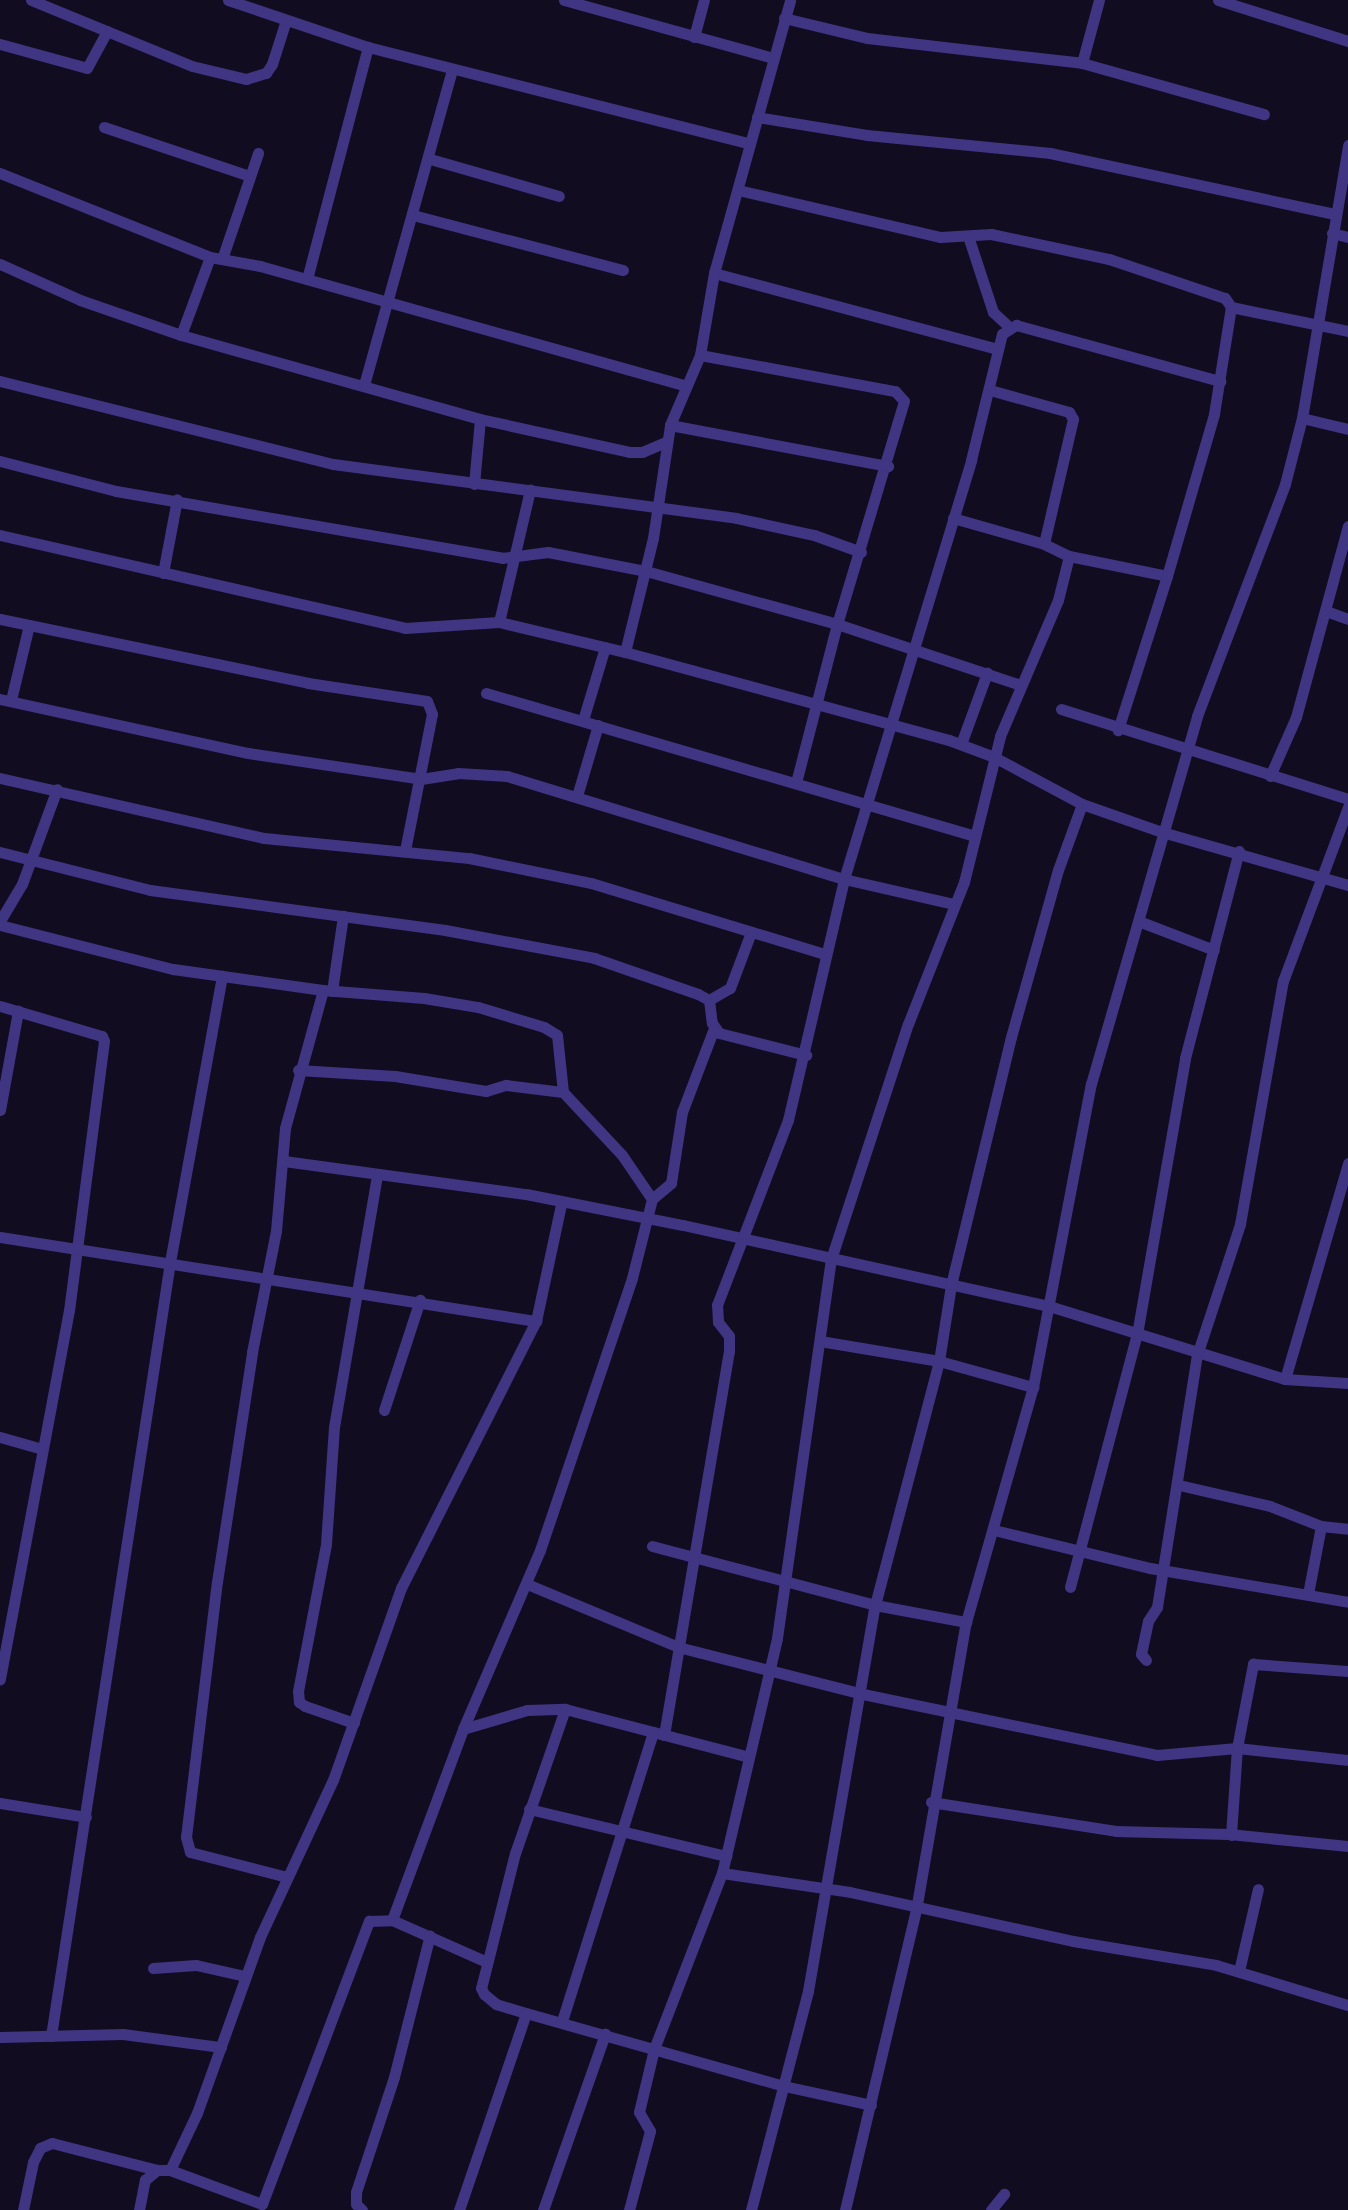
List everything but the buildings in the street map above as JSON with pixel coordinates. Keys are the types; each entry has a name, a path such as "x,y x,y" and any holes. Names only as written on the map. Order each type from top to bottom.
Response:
{"street":[{"path":"30,0 192,66 246,79 266,73 286,20"},
{"path":"228,0 270,6 286,20 368,47 750,144"},
{"path":"564,0 772,58"},
{"path":"694,37 704,0"},
{"path":"625,652 646,571 670,425 700,354 714,274 790,0"},
{"path":"1082,64 1099,0"},
{"path":"1218,0 1348,42"},
{"path":"784,18 867,38 1082,64 1264,114"},
{"path":"0,44 87,68 106,32"},
{"path":"307,280 368,47"},
{"path":"364,385 452,70"},
{"path":"758,117 867,134 1050,153 1335,214"},
{"path":"104,126 250,176"},
{"path":"844,2210 916,1910 931,1802 966,1622 1033,1387 1091,1084 1141,922 1186,750 1263,550 1302,418 1348,144"},
{"path":"181,335 258,154"},
{"path":"430,158 560,196"},
{"path":"0,173 216,258 686,386"},
{"path":"738,190 940,237 1003,236 1109,259 1225,298 1231,307 1220,381 1195,492 1118,730"},
{"path":"413,215 623,270"},
{"path":"1332,232 1348,236"},
{"path":"968,236 993,312 1008,326 1220,381"},
{"path":"0,264 80,300 181,335 480,419 630,452 642,452 666,442"},
{"path":"714,274 998,350"},
{"path":"1231,307 1348,331"},
{"path":"562,2020 659,1733 678,1647 729,1351 729,1336 718,1322 717,1306 746,1238 806,1055 824,954 844,879 1008,326"},
{"path":"700,354 895,391 904,401 904,414 838,624 796,783"},
{"path":"0,381 332,464 777,526 861,552"},
{"path":"990,390 1069,412 1073,419 1044,544"},
{"path":"1302,418 1348,429"},
{"path":"474,484 480,419"},
{"path":"670,425 888,466"},
{"path":"0,461 116,491 518,558 548,552 646,571 838,624 1020,685"},
{"path":"500,622 518,558 530,490"},
{"path":"163,573 177,499"},
{"path":"953,518 1044,544 1068,556 1167,576"},
{"path":"1270,776 1296,716 1348,526"},
{"path":"0,535 404,628 500,622 606,647 961,744 994,757 1082,804 1162,832 1348,885"},
{"path":"629,2210 650,2131 638,2112 654,2049 722,1873 770,1671 831,1259 908,1024 954,904 994,757 1020,685 1058,600 1068,556"},
{"path":"1326,611 1348,618"},
{"path":"0,618 308,682 427,701 432,714 404,850"},
{"path":"30,625 6,700 175,740 421,779 479,773 577,796 844,879 954,904"},
{"path":"583,720 606,647"},
{"path":"961,744 986,673"},
{"path":"486,693 975,836"},
{"path":"1061,709 1118,730 1348,798"},
{"path":"577,796 598,725"},
{"path":"0,778 264,838 404,850 591,883 824,954"},
{"path":"56,788 32,859 0,923 222,976 442,1000 544,1027 557,1035 564,1092 622,1155 652,1200 651,1219 527,1584 462,1730 392,1920"},
{"path":"751,2210 808,1991 822,1890 875,1604 939,1361 951,1285 1036,941 1082,804"},
{"path":"1146,1660 1141,1654 1148,1620 1158,1607 1198,1355 1240,1224 1282,981 1318,877 1348,807"},
{"path":"1070,1587 1136,1334 1185,1058 1239,851"},
{"path":"0,852 150,890 528,944 594,958 709,1000 730,988 751,932"},
{"path":"287,1877 190,1852 186,1837 217,1582 298,1070 328,990 343,916"},
{"path":"1141,922 1214,950"},
{"path":"52,2036 170,1262 222,976"},
{"path":"652,1200 671,1184 682,1112 714,1028 709,1000"},
{"path":"0,1006 102,1036 104,1041 69,1310 0,1680"},
{"path":"0,1110 18,1011"},
{"path":"714,1028 731,1037 806,1055"},
{"path":"298,1070 395,1076 486,1090 506,1086 564,1092"},
{"path":"284,1161 526,1194 746,1238 1050,1306 1285,1379 1348,1383"},
{"path":"1285,1379 1348,1163"},
{"path":"354,1723 299,1702 298,1691 328,1532 334,1427 378,1175"},
{"path":"139,2210 146,2180 164,2170 221,2047 245,1976 354,1723 401,1588 536,1321 561,1204"},
{"path":"0,1237 536,1321"},
{"path":"384,1410 420,1300"},
{"path":"505,1317 526,1342"},
{"path":"820,1341 939,1361 1033,1387"},
{"path":"0,1437 42,1450"},
{"path":"1179,1485 1270,1506 1321,1526 1348,1529"},
{"path":"1308,1594 1321,1526"},
{"path":"994,1530 1161,1570 1348,1602"},
{"path":"652,1546 875,1604 966,1622"},
{"path":"527,1584 678,1647 858,1693 1156,1755 1237,1748 1348,1760"},
{"path":"1231,1834 1237,1748 1253,1664 1348,1671"},
{"path":"462,1730 527,1710 565,1709 749,1758"},
{"path":"565,1709 529,1809 487,1962 481,1988 484,1994 496,2004 526,2013 562,2020 784,2086 871,2105"},
{"path":"931,1802 1116,1831 1231,1834 1348,1846"},
{"path":"0,1803 86,1817"},
{"path":"529,1809 726,1856"},
{"path":"722,1873 1238,1972 1348,2006"},
{"path":"1238,1972 1258,1889"},
{"path":"23,2210 33,2162 40,2148 52,2143 164,2170 262,2204 363,1927 374,1919 392,1920 487,1962"},
{"path":"362,2210 356,2204 356,2192 394,2077 430,1935"},
{"path":"153,1968 196,1965 245,1976"},
{"path":"459,2210 526,2013"},
{"path":"0,2037 123,2034 221,2047"},
{"path":"543,2210 606,2034"},
{"path":"991,2210 1004,2194"}]}
